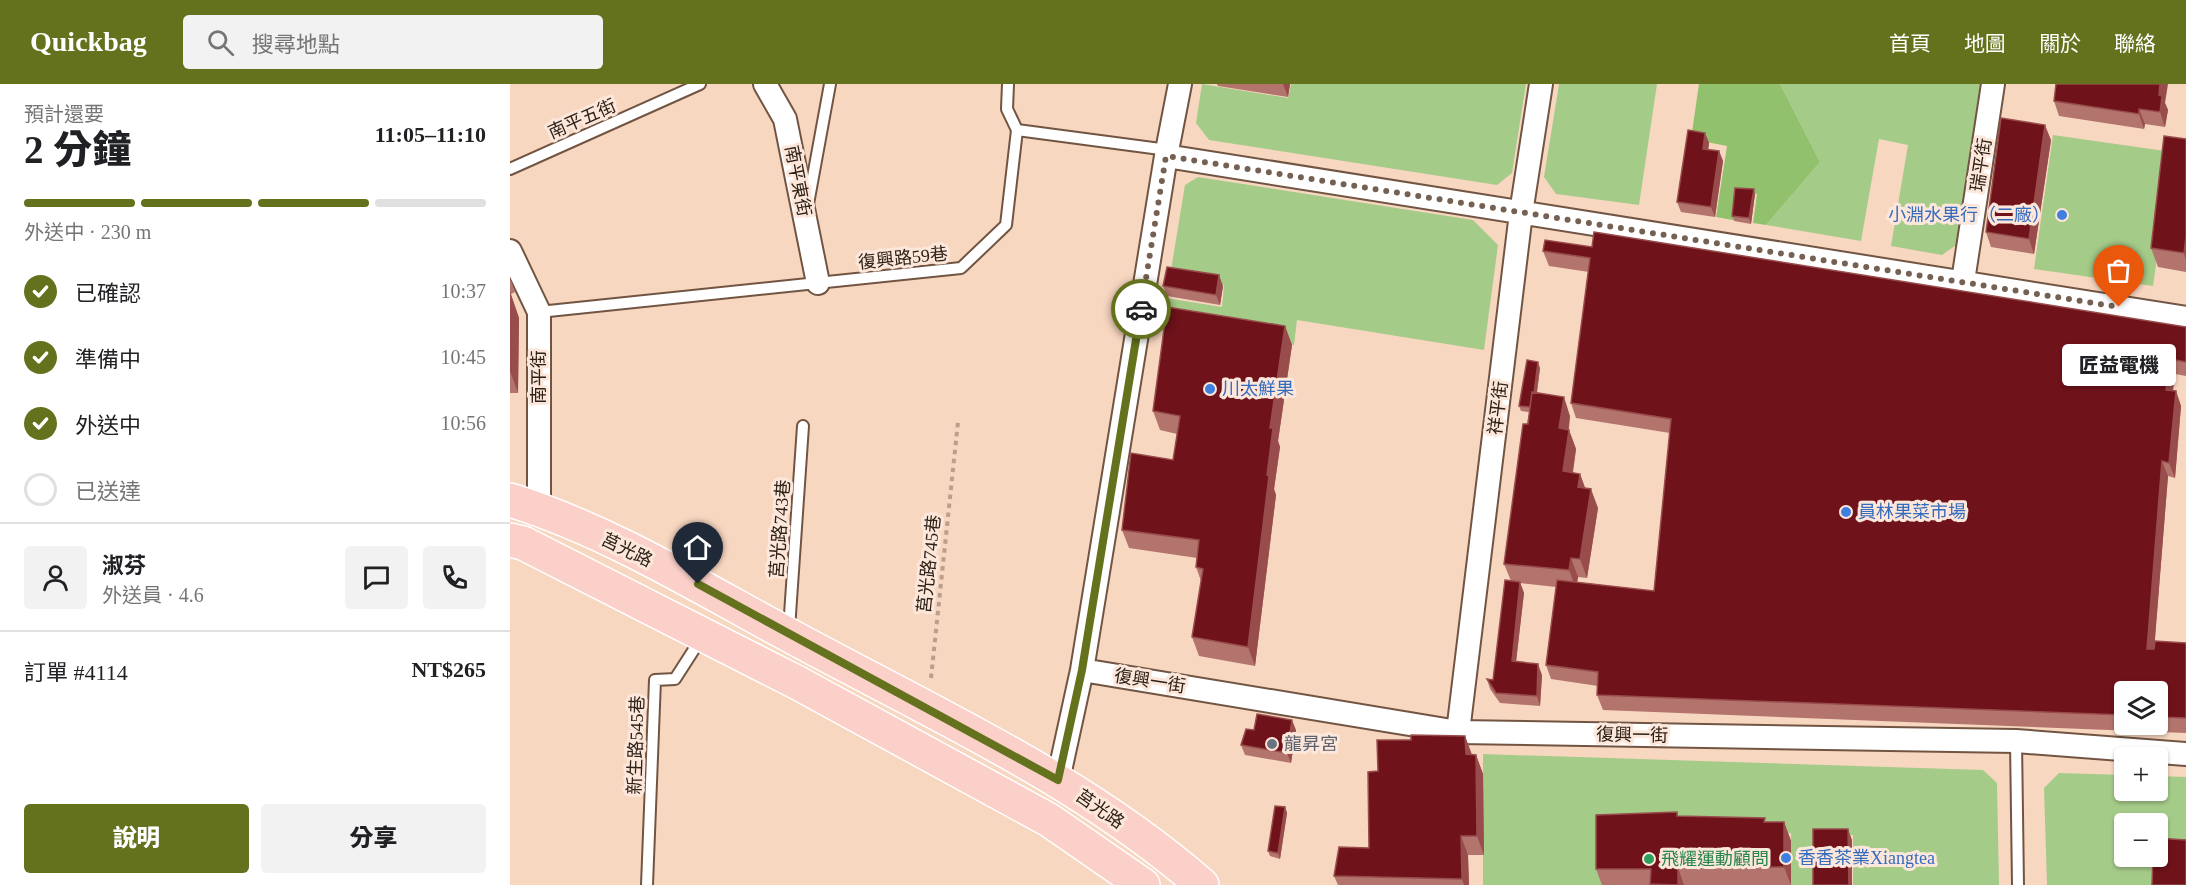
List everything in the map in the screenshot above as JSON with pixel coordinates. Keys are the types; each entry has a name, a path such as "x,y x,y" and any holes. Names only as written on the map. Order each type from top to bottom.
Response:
{"main road":[{"name":"莒光路","path":"524,505 559,516 698,584 1058,780 1175,861 1202,885"},
{"path":"510,540 523,543 798,683 1049,820 1143,885"}],"street":[{"name":"南平東街","path":"765,84 785,118 818,283"},
{"path":"1058,780 1082,670 1180,84"},
{"name":"祥平街","path":"1458,732 1521,213 1541,84"},
{"name":"瑞平街","path":"1962,281 1993,84"},
{"path":"1167,153 1521,213 2186,318"},
{"name":"南平街","path":"510,251 539,312 524,505"},
{"name":"復興一街","path":"1082,670 1458,732 2016,741 2186,754"}],"lane":[{"name":"南平五街","path":"510,169 700,84"},
{"path":"805,219 830,84"},
{"path":"1008,84 1007,109 1017,130 1167,153"},
{"name":"復興路59巷","path":"539,312 961,268 1006,225 1017,130"},
{"name":"莒光路743巷","path":"789,635 803,426"},
{"name":"新生路545巷","path":"647,885 655,680 675,679 704,634"},
{"path":"2016,741 2018,885"}],"path":[{"name":"莒光路745巷","path":"928,709 958,422"}],"green space":[{"path":"1202,84 1288,98 1291,84 1526,84 1512,173 1497,185 1209,140 1196,123"},
{"path":"1559,84 1657,84 1639,205 1556,194 1544,177"},
{"path":"1699,84 1780,84 1820,162 1766,225 1753,223 1757,194 1738,190 1733,220 1716,217 1727,146 1691,139"},
{"path":"1780,84 1981,84 1959,243 1942,255 1891,246 1908,145 1879,139 1861,241 1766,225 1820,162"},
{"path":"2053,135 2172,152 2153,286 2034,269"},
{"path":"1198,177 1473,220 1498,245 1484,350 1297,320 1294,345 1162,322 1166,298 1222,307 1224,285 1170,276 1185,185"},
{"path":"1483,754 1983,770 1997,783 1999,885 1853,885 1853,835 1817,834 1816,885 1790,885 1791,833 1603,829 1603,885 1483,885"},
{"path":"2059,773 2114,775 2114,801 2168,801 2168,776 2186,777 2186,846 2158,885 2047,885 2044,788"}],"building":[{"path":"2056,84 2160,84 2159,95 2162,96 2160,112 2139,109 2139,114 2054,101"},
{"path":"2001,118 2045,125 2029,239 1986,232"},
{"path":"1688,130 1705,133 1703,149 1719,151 1711,207 1677,202"},
{"path":"2164,136 2186,139 2184,253 2151,248"},
{"path":"1735,188 1754,189 1749,218 1732,216"},
{"name":"員林果菜市場","path":"1594,232 2186,327 2186,362 2170,359 2166,390 2176,391 2169,463 2162,461 2147,649 2154,649 2155,641 2186,643 2186,718 2168,717 2168,681 2114,681 2114,715 1597,695 1598,672 1546,665 1557,580 1654,591 1671,419 1571,403 1590,258 1543,251 1545,240 1592,247"},
{"path":"1167,267 1219,275 1216,295 1163,286"},
{"path":"1167,307 1285,326 1270,428 1273,428 1267,475 1269,476 1248,647 1192,637 1203,569 1196,567 1199,540 1122,530 1131,453 1173,460 1180,416 1153,411"},
{"path":"1527,360 1538,362 1530,407 1519,406"},
{"path":"1532,392 1564,397 1559,428 1569,430 1563,471 1580,474 1578,487 1591,489 1580,559 1571,558 1569,570 1504,564 1523,424 1528,424"},
{"path":"1505,580 1520,582 1512,661 1538,664 1537,696 1496,693 1487,679 1493,680"},
{"path":"1257,714 1292,720 1287,753 1241,745 1246,729 1254,730"},
{"path":"1411,735 1465,736 1466,754 1476,755 1477,836 1461,836 1462,879 1334,876 1339,847 1369,848 1368,772 1378,771 1377,740 1411,740"},
{"path":"1275,806 1285,807 1278,853 1268,851"},
{"path":"1677,812 1677,816 1765,818 1764,822 1784,822 1784,867 1678,868 1678,885 1650,884 1651,869 1596,869 1596,815"},
{"path":"1813,829 1848,829 1849,885 1813,885"},
{"path":"2168,839 2186,840 2186,885 2152,885 2153,867 2168,867"}],"way so far":[{"path":"1141,309 1166,156 2119,307"}],"place":[{"name":"小淵水果行（二廠）","path":"2062,215"},
{"name":"匠益電機","path":"2119,307"},
{"name":"川太鮮果","path":"1210,389"},
{"name":"員林果菜市場","path":"1846,512"},
{"name":"龍昇宮","path":"1272,744"},
{"name":"香香茶業Xiangtea","path":"1786,858"},
{"name":"飛耀運動顧問","path":"1649,859"}],"route":[{"path":"698,584 1058,780 1082,670 1141,309"}]}
